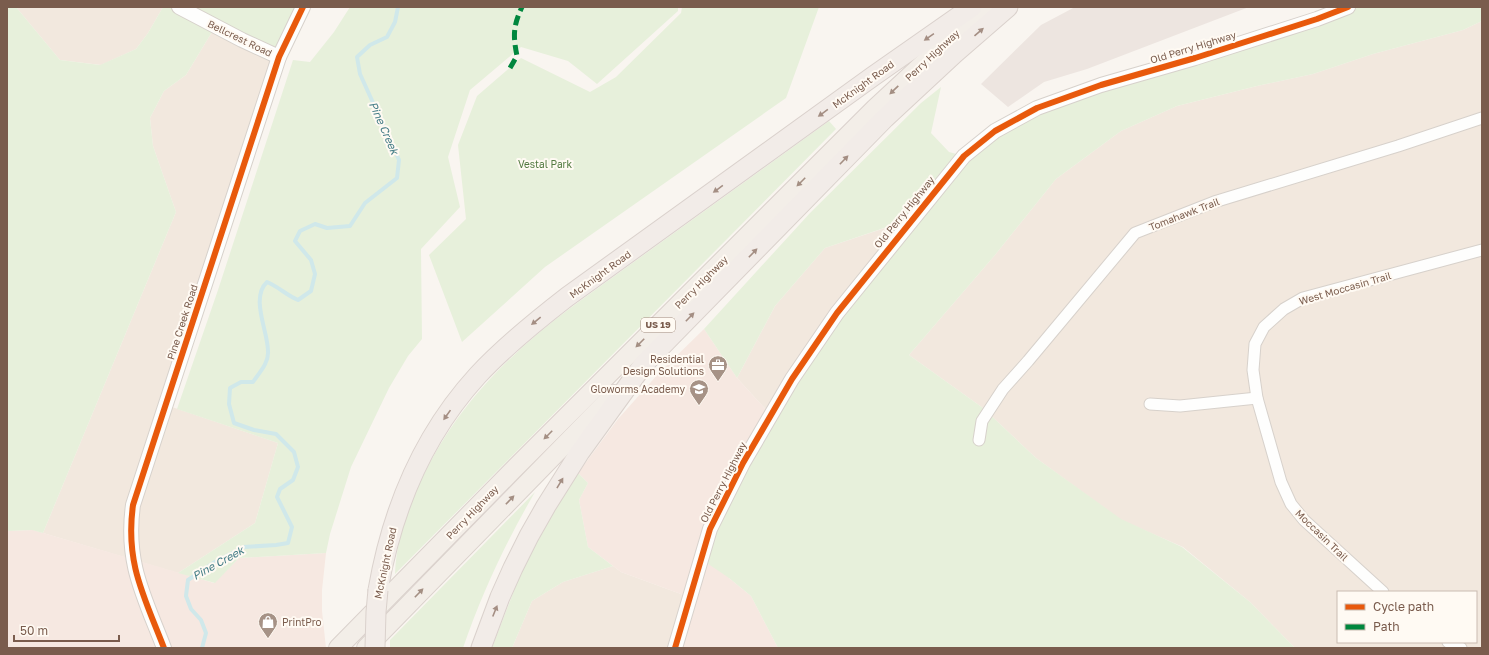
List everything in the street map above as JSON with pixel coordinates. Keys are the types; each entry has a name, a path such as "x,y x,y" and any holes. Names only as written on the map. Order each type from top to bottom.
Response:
{"highway":[{"name":"McKnight Road","path":"375,648 378,590 387,547 393,524 413,473 434,435 462,394 493,360 567,297 872,77 972,7"},
{"name":"Perry Highway","path":"643,365 885,118 955,53 1008,7"},
{"path":"481,648 513,568 543,512 580,452 643,365"}],"main road":[{"name":"Perry Highway","path":"338,648 511,472 875,108 984,7"},
{"name":"Perry Highway","path":"366,648 643,365"}],"street":[{"name":"Bellcrest Road","path":"179,7 242,40 279,57"},
{"name":"Pine Creek Road","path":"164,648 141,592 133,560 131,527 133,505 279,57 303,7"},
{"name":"Old Perry Highway","path":"675,648 710,529 743,463 788,385 836,313 964,156 995,131 1038,108 1101,85 1202,56 1317,19 1348,7"},
{"name":"Tomahawk Trail","path":"979,440 982,421 1003,389 1135,233 1214,202 1398,146 1482,118"},
{"name":"West Moccasin Trail","path":"1257,398 1253,370 1255,344 1264,327 1284,309 1303,298 1482,250"},
{"path":"1150,404 1180,406 1257,398"},
{"name":"Moccasin Trail","path":"1257,398 1281,482 1291,504 1304,520 1382,591"},
{"path":"1450,643 1461,648"}],"shaded area":[{"path":"16,7 163,7 148,33 136,49 101,65 60,60"},
{"path":"1075,7 1249,7 1087,69 1044,82 1008,107 981,84 1041,25"},
{"path":"1482,21 1482,648 1295,648 1250,602 1183,547 1121,520 1036,458 983,408 909,355 995,255 1056,179 1121,131 1177,106 1313,74 1373,54 1463,30"},
{"path":"215,27 279,57 166,405 278,443 255,523 178,573 43,533 176,212 153,146 150,118 164,91 186,75"},
{"path":"891,226 897,237 771,415 737,378 775,306 825,248"},
{"path":"704,329 737,378 771,415 729,578 751,596 778,648 675,648 689,597 621,572 588,547 579,500 588,483 578,473 618,419 659,373"},
{"path":"33,530 214,583 239,558 326,553 322,590 322,611 326,648 7,648 7,531"},
{"path":"613,566 621,572 689,597 675,648 512,648 532,601 563,582"}],"green space":[{"path":"7,7 16,7 60,60 100,65 136,49 148,33 163,7 303,7 279,57 215,27 186,75 164,91 150,118 153,146 176,212 43,533 32,530 7,531"},
{"path":"350,7 678,7 678,11 597,84 568,61 521,47 470,90 448,157 460,207 421,249 422,339 408,356 389,388 351,467 330,534 326,553 239,558 215,583 178,573 255,523 278,443 177,409 218,290 293,60 310,62 334,32"},
{"name":"Vestal Park","path":"682,7 819,7 786,98 545,267 462,342 429,255 466,219 458,145 477,96 521,58 590,92 616,77 681,13"},
{"path":"1348,7 1482,7 1482,21 1463,30 1373,54 1313,74 1177,106 1121,131 1056,179 995,255 909,355 983,408 1036,458 1121,519 1182,547 1250,602 1295,648 778,648 751,596 729,578 701,559 743,463 897,236 890,226 825,248 775,306 737,378 704,329 810,213 921,103 941,87 931,133 949,152 964,156 1037,108"},
{"path":"829,121 836,129 395,574 397,553 404,522 430,463 463,411 502,366 573,306"},
{"path":"578,473 588,483 579,500 588,547 613,566 563,582 532,601 512,648 492,648 520,575 551,513"},
{"path":"535,492 495,568 478,607 463,648 390,648 390,640"}],"waterway":[{"name":"Pine Creek","path":"202,648 206,633 201,620 191,609 186,596 188,580 215,562 244,547 288,543 292,527 277,497 280,489 293,480 298,467 294,452 276,434 254,430 234,423 229,404 230,388 241,382 253,382 267,360 267,343 260,306 262,289 267,282 298,300 311,291 315,274 311,260 295,241 300,231 315,224 327,228 350,226 365,203 397,178 399,160 360,74 357,57 370,45 387,37 395,22 398,7"}],"marked path":[{"path":"510,68 517,56 515,26 522,7"}],"cycle path":[{"path":"164,648 143,595 134,562 131,526 133,505 279,57 303,7"},
{"path":"675,648 710,529 743,463 792,379 837,313 964,156 995,131 1037,108 1101,85 1195,58 1317,19 1348,7"}],"place":[{"name":"Residential Design Solutions","path":"718,382"},
{"name":"Gloworms Academy","path":"699,406"},
{"name":"PrintPro","path":"268,639"}]}
